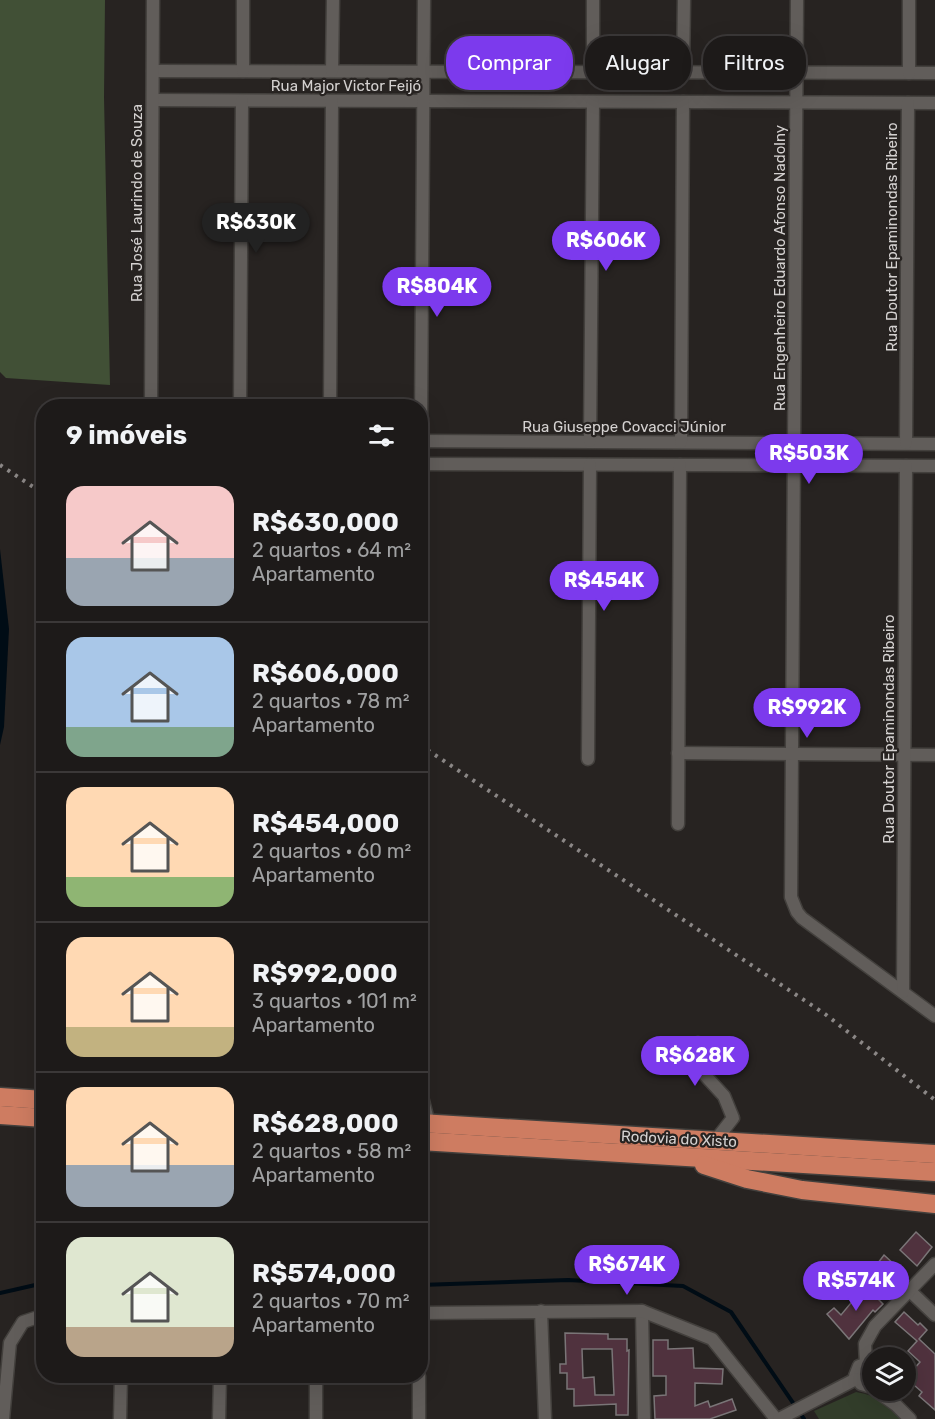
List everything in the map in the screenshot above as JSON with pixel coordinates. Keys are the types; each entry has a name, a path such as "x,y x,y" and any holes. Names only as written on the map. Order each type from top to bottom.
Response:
{"highway":[{"path":"0,1097 36,1099"},
{"path":"0,1115 36,1117"},
{"name":"Rodovia do Xisto","path":"428,1123 935,1154"},
{"name":"Rodovia do Xisto","path":"428,1141 935,1172"},
{"path":"679,1157 747,1179 935,1204"}],"street":[{"name":"Rua José Laurindo de Souza","path":"150,399 153,0"},
{"path":"243,0 243,71"},
{"path":"332,71 333,0"},
{"path":"420,399 424,0"},
{"path":"593,0 593,36"},
{"path":"684,0 684,36"},
{"name":"Rua Engenheiro Eduardo Afonso Nadolny","path":"797,0 797,36"},
{"path":"909,0 909,73"},
{"name":"Rua Major Victor Feijó","path":"153,71 585,72"},
{"name":"Rua Major Victor Feijó","path":"806,73 935,73"},
{"name":"Rua Engenheiro Eduardo Afonso Nadolny","path":"796,90 791,897 802,918 903,992"},
{"name":"Rua Major Victor Feijó","path":"153,100 935,104"},
{"path":"240,399 242,101"},
{"path":"330,399 332,101"},
{"path":"590,441 592,102"},
{"path":"681,442 683,102"},
{"name":"Rua Doutor Epaminondas Ribeiro","path":"906,444 908,103"},
{"name":"Rua Giuseppe Covacci Júnior","path":"428,441 935,444"},
{"path":"428,464 935,466"},
{"path":"588,759 590,465"},
{"path":"678,824 680,465"},
{"name":"Rua Doutor Epaminondas Ribeiro","path":"903,992 906,466"},
{"path":"678,753 935,755"},
{"path":"903,992 935,1016"},
{"path":"698,1043 691,1060 724,1096 734,1118 715,1141"},
{"path":"866,1347 869,1334 882,1318 935,1264"},
{"path":"909,1290 935,1315"},
{"path":"541,1311 545,1419"},
{"path":"428,1313 642,1311 712,1338 779,1418 856,1379"},
{"path":"642,1311 644,1419"},
{"path":"3,1419 10,1343 23,1322 36,1318"},
{"path":"856,1379 857,1369 862,1367"},
{"path":"856,1379 862,1384"},
{"path":"120,1419 121,1383"},
{"path":"219,1419 220,1383"},
{"path":"316,1383 316,1419"},
{"path":"419,1383 419,1419"},
{"path":"890,1401 910,1419"},
{"path":"894,1401 896,1405"}],"green space":[{"path":"0,0 105,0 104,97 110,385 6,378 0,372"},
{"path":"856,1392 862,1394 862,1401 882,1401 903,1419 819,1419 814,1411"}],"shaded area":[{"path":"0,549 9,629 4,727 0,745"}],"building":[{"path":"916,1232 932,1247 917,1266 900,1250"},
{"path":"884,1255 896,1266 890,1273 878,1263"},
{"path":"865,1286 883,1304 875,1312 873,1310 849,1339 827,1314 834,1308 841,1315"},
{"path":"904,1312 927,1330 919,1339 935,1354 935,1410 919,1396 922,1392 916,1387 916,1367 920,1362 916,1358 916,1347 912,1347 917,1341 895,1322"},
{"path":"565,1333 608,1334 608,1339 627,1339 627,1351 629,1350 628,1415 616,1415 616,1404 574,1406 574,1389 567,1389 567,1373 560,1373 560,1364 566,1364","holes":["582,1349 612,1349 614,1395 595,1395 594,1377 583,1378"]},
{"path":"653,1340 668,1340 668,1349 693,1348 694,1368 723,1369 722,1384 695,1383 695,1406 708,1401 710,1407 732,1399 736,1410 710,1419 655,1419 654,1396 666,1395 666,1376 653,1376"}],"waterway":[{"path":"428,1285 568,1280 683,1286 731,1312 804,1419"},
{"path":"0,1293 36,1285"}],"railway":[{"path":"0,465 36,489"},
{"path":"428,750 825,1014 935,1100"}]}
